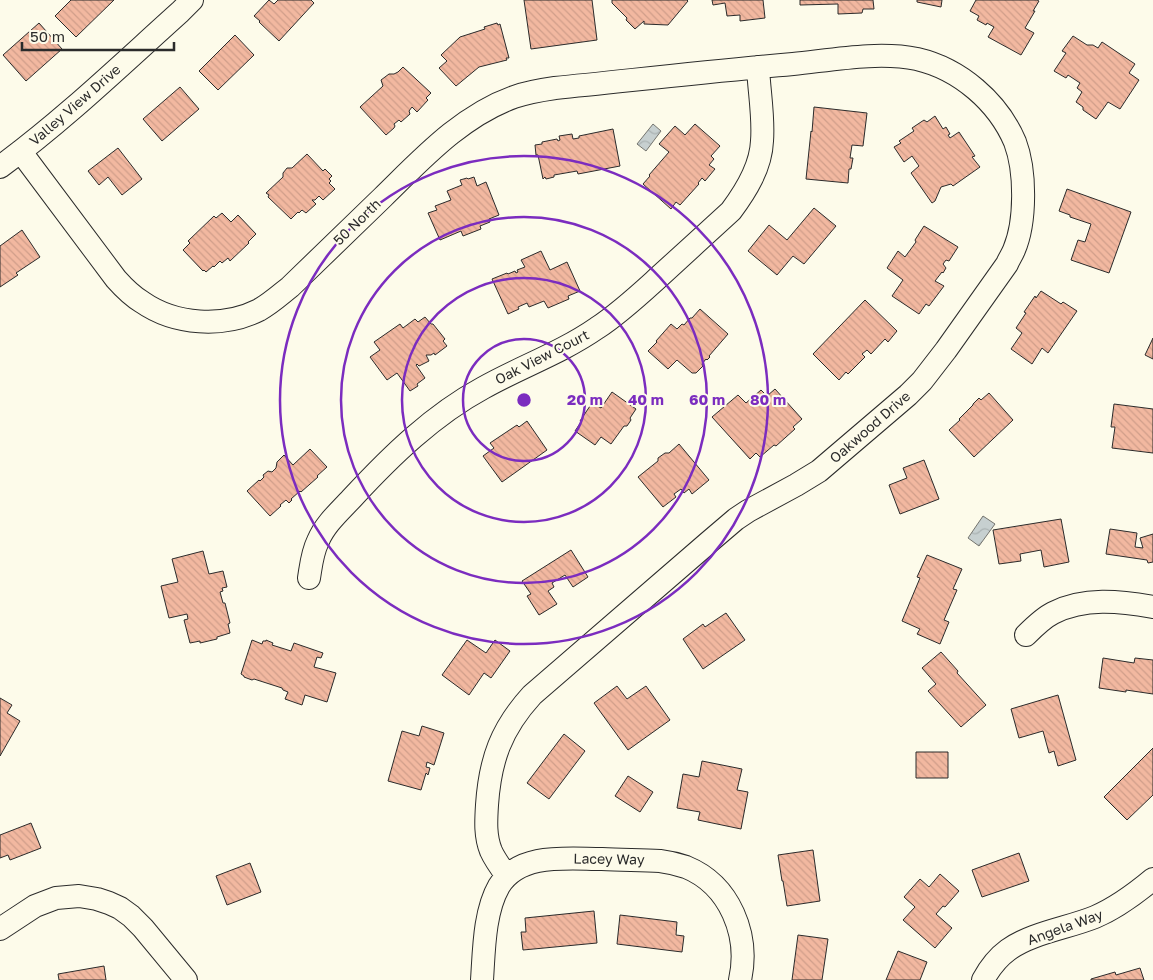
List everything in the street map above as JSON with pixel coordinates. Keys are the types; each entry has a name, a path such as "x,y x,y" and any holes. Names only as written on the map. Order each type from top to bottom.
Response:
{"street":[{"name":"Valley View Drive","path":"0,167 79,104 192,0"},
{"name":"Oakwood Drive","path":"507,876 498,865 488,842 486,822 489,781 498,748 521,707 532,695 708,542 748,511 819,471 908,395 922,381 946,350 1007,264 1014,250 1021,220 1023,184 1023,172 1017,148 1005,123 997,112 964,80 950,71 919,60 890,56 870,56 758,67"},
{"name":"50 North","path":"21,152 116,280 128,292 160,312 179,318 200,322 220,321 240,317 258,310 275,300 434,147 462,125 496,105 515,97 555,88 758,67"},
{"name":"Oak View Court","path":"308,578 317,542 326,525 379,469 415,436 464,398 558,352 597,328 626,306 731,211 745,192 760,154 762,131 758,67"},
{"path":"1026,635 1051,614 1067,606 1097,602 1116,602 1153,607"},
{"name":"Lacey Way","path":"507,876 528,864 564,858 660,861 687,867 712,883 732,910 739,925 742,942 740,980"},
{"path":"482,980 484,946 490,913 494,898 507,876"},
{"name":"Angela Way","path":"983,980 998,959 1017,944 1094,918 1125,901 1153,879"},
{"path":"0,929 35,906 56,898 79,896 97,899 120,908 131,916 186,980"}],"water":[{"path":"653,124 661,131 646,151 637,144"},
{"path":"983,516 995,524 979,546 968,538"}],"building":[{"path":"71,0 114,0 76,37 55,16"},
{"path":"269,0 274,4 278,0 311,0 314,3 279,41 254,16"},
{"path":"524,0 592,0 597,40 531,49"},
{"path":"612,0 688,1 668,25 644,24 644,21 635,29 612,3"},
{"path":"712,0 763,0 765,18 740,21 740,15 727,16 725,3 713,5"},
{"path":"800,0 873,0 874,9 863,9 862,13 838,14 838,4 800,5"},
{"path":"917,0 942,0 941,7 917,2"},
{"path":"976,0 1039,1 1025,28 1034,33 1021,55 988,37 994,27 977,20 979,16 970,11"},
{"path":"39,23 62,49 26,81 3,55"},
{"path":"497,23 498,25 500,24 509,58 479,67 456,86 439,68 447,61 441,55 460,37"},
{"path":"235,35 254,55 218,90 199,71"},
{"path":"1073,36 1087,45 1093,45 1098,48 1102,42 1135,64 1129,73 1139,80 1120,109 1108,102 1096,119 1083,110 1083,107 1076,102 1082,92 1077,88 1080,83 1068,75 1066,78 1054,71 1066,53 1062,51"},
{"path":"403,67 431,93 426,98 428,100 417,112 412,107 409,111 410,114 401,122 399,120 394,124 394,128 386,135 360,107 383,86 381,80 389,74 398,72"},
{"path":"180,87 199,109 162,141 143,119"},
{"path":"814,107 867,113 863,146 852,145 850,158 853,158 851,169 849,169 848,183 806,179"},
{"path":"935,116 943,129 946,127 950,138 959,132 975,156 972,157 980,167 953,186 951,184 941,187 935,201 932,203 911,173 919,166 912,156 904,162 894,147 901,143 899,141 914,131 912,128 924,120 927,122"},
{"path":"695,124 720,146 711,156 714,159 709,165 715,169 705,181 702,178 680,205 676,202 671,209 643,184 669,152 659,144 675,126 685,135"},
{"path":"613,129 620,166 578,174 577,171 543,179 535,145 557,139 558,141 560,140 559,136 572,134 573,139"},
{"path":"118,148 142,179 122,195 108,177 99,185 88,171"},
{"path":"307,154 323,171 325,169 332,176 329,179 331,181 329,183 335,189 323,200 319,196 312,200 316,204 306,213 302,210 291,219 266,193 283,177 283,173 287,168 292,168"},
{"path":"474,177 477,186 486,182 499,215 489,219 490,222 480,226 481,229 463,236 461,231 440,240 428,213 437,210 435,206 451,200 447,191 462,185 460,180"},
{"path":"1067,189 1131,212 1109,273 1071,260 1078,240 1085,242 1091,224 1059,211"},
{"path":"814,208 836,226 804,264 793,256 777,275 748,251 769,225 787,240"},
{"path":"222,213 231,222 238,215 256,234 230,261 228,258 222,263 220,261 206,272 183,250 190,243 188,241 214,216 216,218"},
{"path":"924,226 958,247 949,261 946,260 943,264 946,268 935,281 944,286 929,306 926,304 919,314 892,296 903,280 887,268 898,251 905,257 916,242 915,240"},
{"path":"22,230 40,257 16,273 18,275 0,287 0,246"},
{"path":"541,251 550,270 567,262 580,291 568,296 569,299 548,308 544,301 529,307 527,303 508,314 492,279 507,273 518,272 517,270 525,267 521,260"},
{"path":"1041,291 1061,304 1063,302 1077,311 1048,353 1042,348 1032,364 1011,349 1022,333 1016,328 1026,313 1024,312 1035,296 1036,298"},
{"path":"865,300 897,331 888,342 885,339 871,354 867,350 862,354 865,357 839,380 813,354"},
{"path":"700,309 728,334 696,373 692,373 677,360 668,369 648,351 671,324 677,329 682,324 684,325"},
{"path":"425,317 445,339 443,341 447,346 435,355 434,353 426,355 429,361 419,366 416,365 425,378 410,391 397,373 387,380 370,357 380,350 374,342 400,324 403,328 415,319 418,322"},
{"path":"1153,338 1153,359 1145,355"},
{"path":"775,389 802,419 793,427 795,429 776,446 774,445 760,457 756,453 750,459 712,417 738,395 746,403 761,390 767,396"},
{"path":"612,392 636,409 627,426 624,426 611,444 601,437 595,445 575,431 592,403 601,408"},
{"path":"989,393 1013,420 974,457 949,430 979,398 981,400"},
{"path":"1114,404 1153,409 1153,453 1112,448 1115,427 1111,427"},
{"path":"527,421 547,450 502,482 483,456 494,448 490,443 517,425 519,427"},
{"path":"679,444 709,480 692,494 689,489 684,493 681,489 674,494 676,497 663,507 638,477 658,461 658,458 665,453 669,453"},
{"path":"310,449 327,467 291,499 289,503 286,500 270,516 247,491 260,481 268,471 272,472 276,468 277,462 284,455 293,465"},
{"path":"924,460 939,499 900,514 889,485 907,478 903,468"},
{"path":"1061,519 1069,562 1044,567 1041,550 1020,554 1021,561 999,564 993,530"},
{"path":"1110,529 1137,533 1135,547 1143,548 1140,538 1153,534 1153,562 1148,563 1147,560 1106,554"},
{"path":"571,550 588,577 573,587 565,575 552,583 554,587 548,591 557,604 539,615 527,596 531,594 522,581"},
{"path":"203,551 209,574 223,571 227,587 222,588 223,591 220,592 230,623 228,624 230,633 217,637 217,639 190,643 184,620 188,619 187,614 169,618 161,586 178,582 172,559"},
{"path":"927,555 962,569 953,589 957,590 944,620 949,622 940,644 917,634 920,629 902,621 920,578 917,577"},
{"path":"726,613 745,640 703,669 683,639 703,624 705,627"},
{"path":"252,640 262,644 266,640 273,643 272,645 291,651 294,643 323,653 321,658 317,657 314,667 336,673 327,702 305,695 302,705 285,699 288,692 282,688 244,677 241,674"},
{"path":"467,640 486,653 495,640 510,651 491,678 484,673 469,695 442,675"},
{"path":"941,652 986,705 961,727 928,691 936,684 922,668"},
{"path":"1103,658 1134,663 1135,658 1153,660 1153,694 1099,688"},
{"path":"617,686 627,699 646,686 670,720 628,750 594,703"},
{"path":"1058,695 1076,760 1058,766 1054,751 1049,753 1043,731 1019,738 1011,709"},
{"path":"0,698 12,705 7,713 20,721 0,756"},
{"path":"422,726 444,733 434,765 427,762 426,767 430,768 428,775 426,773 421,790 388,781 402,731 419,736"},
{"path":"564,734 585,751 549,799 527,783"},
{"path":"1153,748 1153,795 1127,820 1104,797"},
{"path":"916,752 948,752 948,778 916,778"},
{"path":"702,761 742,769 737,790 748,792 741,829 698,820 700,812 677,808 683,774 699,777"},
{"path":"628,776 653,792 640,812 615,796"},
{"path":"31,823 41,848 10,860 8,855 0,858 0,835"},
{"path":"813,850 820,901 787,906 778,855"},
{"path":"1019,853 1029,881 982,897 972,870"},
{"path":"250,863 261,892 227,905 216,876"},
{"path":"940,874 959,891 936,914 952,928 935,948 903,920 915,907 904,897 920,879 929,887"},
{"path":"594,911 597,943 523,950 521,932 526,932 525,918"},
{"path":"620,915 677,922 676,935 684,936 682,952 617,944"},
{"path":"798,935 828,939 822,980 792,980"},
{"path":"898,951 927,962 920,980 886,980"},
{"path":"104,966 106,980 59,980 58,974"},
{"path":"1140,968 1144,980 1091,980 1115,972 1116,975"}]}
